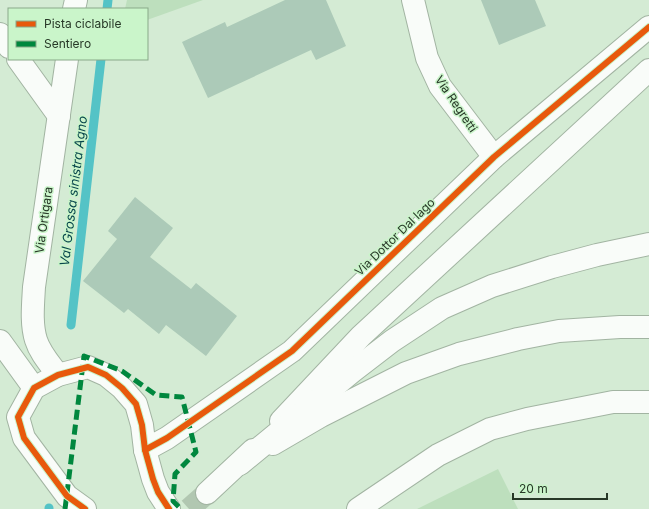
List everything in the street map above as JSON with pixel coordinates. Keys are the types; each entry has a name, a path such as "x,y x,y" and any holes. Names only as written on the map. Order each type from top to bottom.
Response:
{"main road":[{"name":"Via Regretti","path":"413,0 427,58 440,86 494,157"},
{"name":"Via Dottor Dal lago","path":"145,450 167,438 292,351 494,157 649,27"},
{"path":"0,34 8,46"},
{"path":"19,60 59,116"},
{"name":"Via Ortigara","path":"58,375 42,353 36,341 33,321 34,288 67,60"},
{"path":"240,464 361,336 649,70"},
{"path":"208,493 240,464 386,346 442,308 492,286 552,267 597,255 649,244"},
{"path":"240,464 322,416 406,373 460,354 518,339 559,331 620,326 649,327"},
{"path":"0,341 34,388"},
{"path":"85,509 67,496 24,438 9,421 34,388 58,375 88,367 106,375 122,388 136,404 142,425 145,450 158,492 168,509"},
{"path":"358,509 438,455 490,430 527,419 613,402 649,402"}],"green space":[{"path":"127,0 203,0 148,20 148,8 125,8"},
{"path":"498,469 518,509 417,509"}],"building":[{"path":"285,0 326,0 346,46 316,60 311,50 208,98 182,42 225,22 227,27"},
{"path":"481,0 535,0 546,26 499,45"},
{"path":"135,197 173,228 150,257 191,289 196,283 237,316 206,356 166,325 159,334 128,309 124,313 83,281 117,239 108,231"}],"waterway":[{"name":"Val Grossa sinistra Agno","path":"107,8 108,0"},
{"name":"Val Grossa sinistra Agno","path":"71,325 101,60"}],"tunnel":[{"path":"189,509 207,493"}],"marked path":[{"path":"65,509 84,356 122,371 156,395 182,397 196,452 175,474 173,501 181,509"}],"cycle path":[{"path":"145,450 167,438 292,351 494,157 649,27"},
{"path":"85,509 67,496 24,438 18,417 34,388 58,375 88,367 106,375 122,388 136,404 142,425 145,450 153,479 158,492 169,509"}]}
